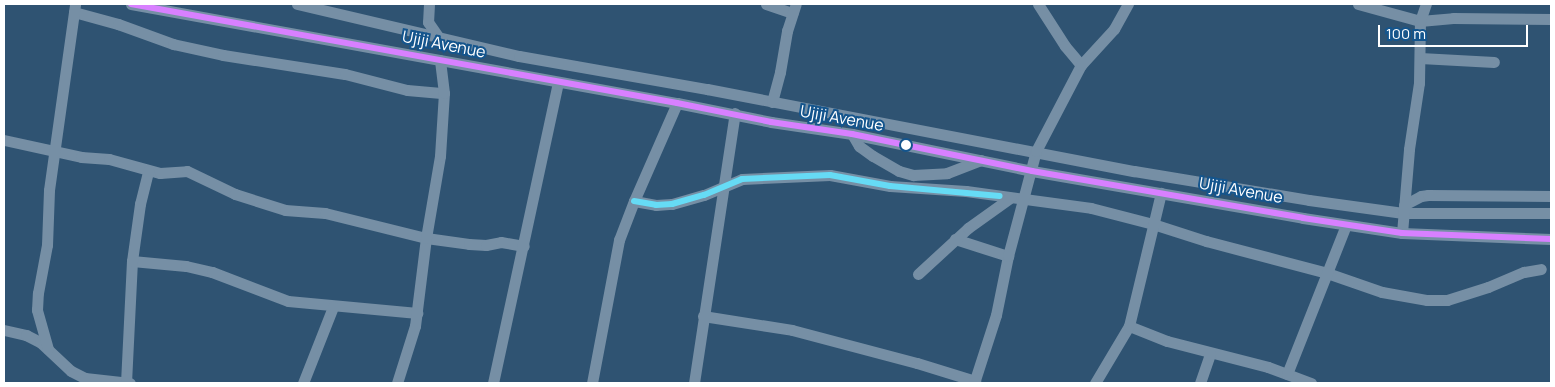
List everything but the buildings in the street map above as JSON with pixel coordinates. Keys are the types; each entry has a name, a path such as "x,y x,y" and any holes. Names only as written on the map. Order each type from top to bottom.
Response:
{"street":[{"name":"Ujiji Avenue","path":"131,4 254,24 558,82 677,102 771,122 852,134 1032,171 1346,225 1402,233 1551,239"},
{"path":"297,4 519,56 1036,151 1134,171 1403,209 1551,213"},
{"path":"429,4 428,22 439,38"},
{"path":"766,4 794,8 772,102"},
{"path":"1038,4 1065,46 1081,65"},
{"path":"703,316 800,332 917,362 974,382 996,315 1008,256 1036,151 1081,65 1114,29 1128,4"},
{"path":"1358,4 1420,21 1453,18 1551,19"},
{"path":"1402,233 1403,209 1420,83 1420,21 1426,4"},
{"path":"48,349 37,310 38,293 47,245 49,190 74,8 173,44 223,55 345,74 407,90 444,93"},
{"path":"1420,58 1494,62"},
{"path":"397,383 408,352 417,313 426,238 440,156 444,93 440,60"},
{"path":"493,383 558,82"},
{"path":"592,383 619,240 677,102"},
{"path":"694,383 735,113"},
{"path":"852,134 859,146 873,156 899,171 913,175 947,173 981,160"},
{"path":"4,140 81,157 109,159 148,171 160,173 187,171 235,194 285,210 325,213 426,238 469,244 486,245 501,242 524,246"},
{"path":"126,383 132,261 140,204 148,171"},
{"path":"634,201 656,206 672,204 704,195 742,179 830,175 890,186 966,191 1091,208 1327,273 1382,292 1427,300 1447,300 1488,287 1524,272 1541,269"},
{"path":"1094,383 1129,326 1161,193"},
{"path":"1403,209 1421,196 1428,195 1551,196"},
{"path":"918,274 955,239 1010,198"},
{"path":"1287,374 1346,225"},
{"path":"955,239 1008,256"},
{"path":"132,261 186,266 212,272 288,301 333,307 417,313"},
{"path":"303,383 333,307"},
{"path":"1129,326 1154,337 1287,374 1311,383"},
{"path":"4,330 26,335 40,342 71,371 84,378 130,383"},
{"path":"1200,383 1210,354"}],"transit line":[{"path":"131,4 677,103 771,122 852,134 1032,171 1303,218 1402,233 1551,239"},
{"path":"634,201 656,205 672,204 704,195 742,179 830,175 890,186 1000,196"}]}
